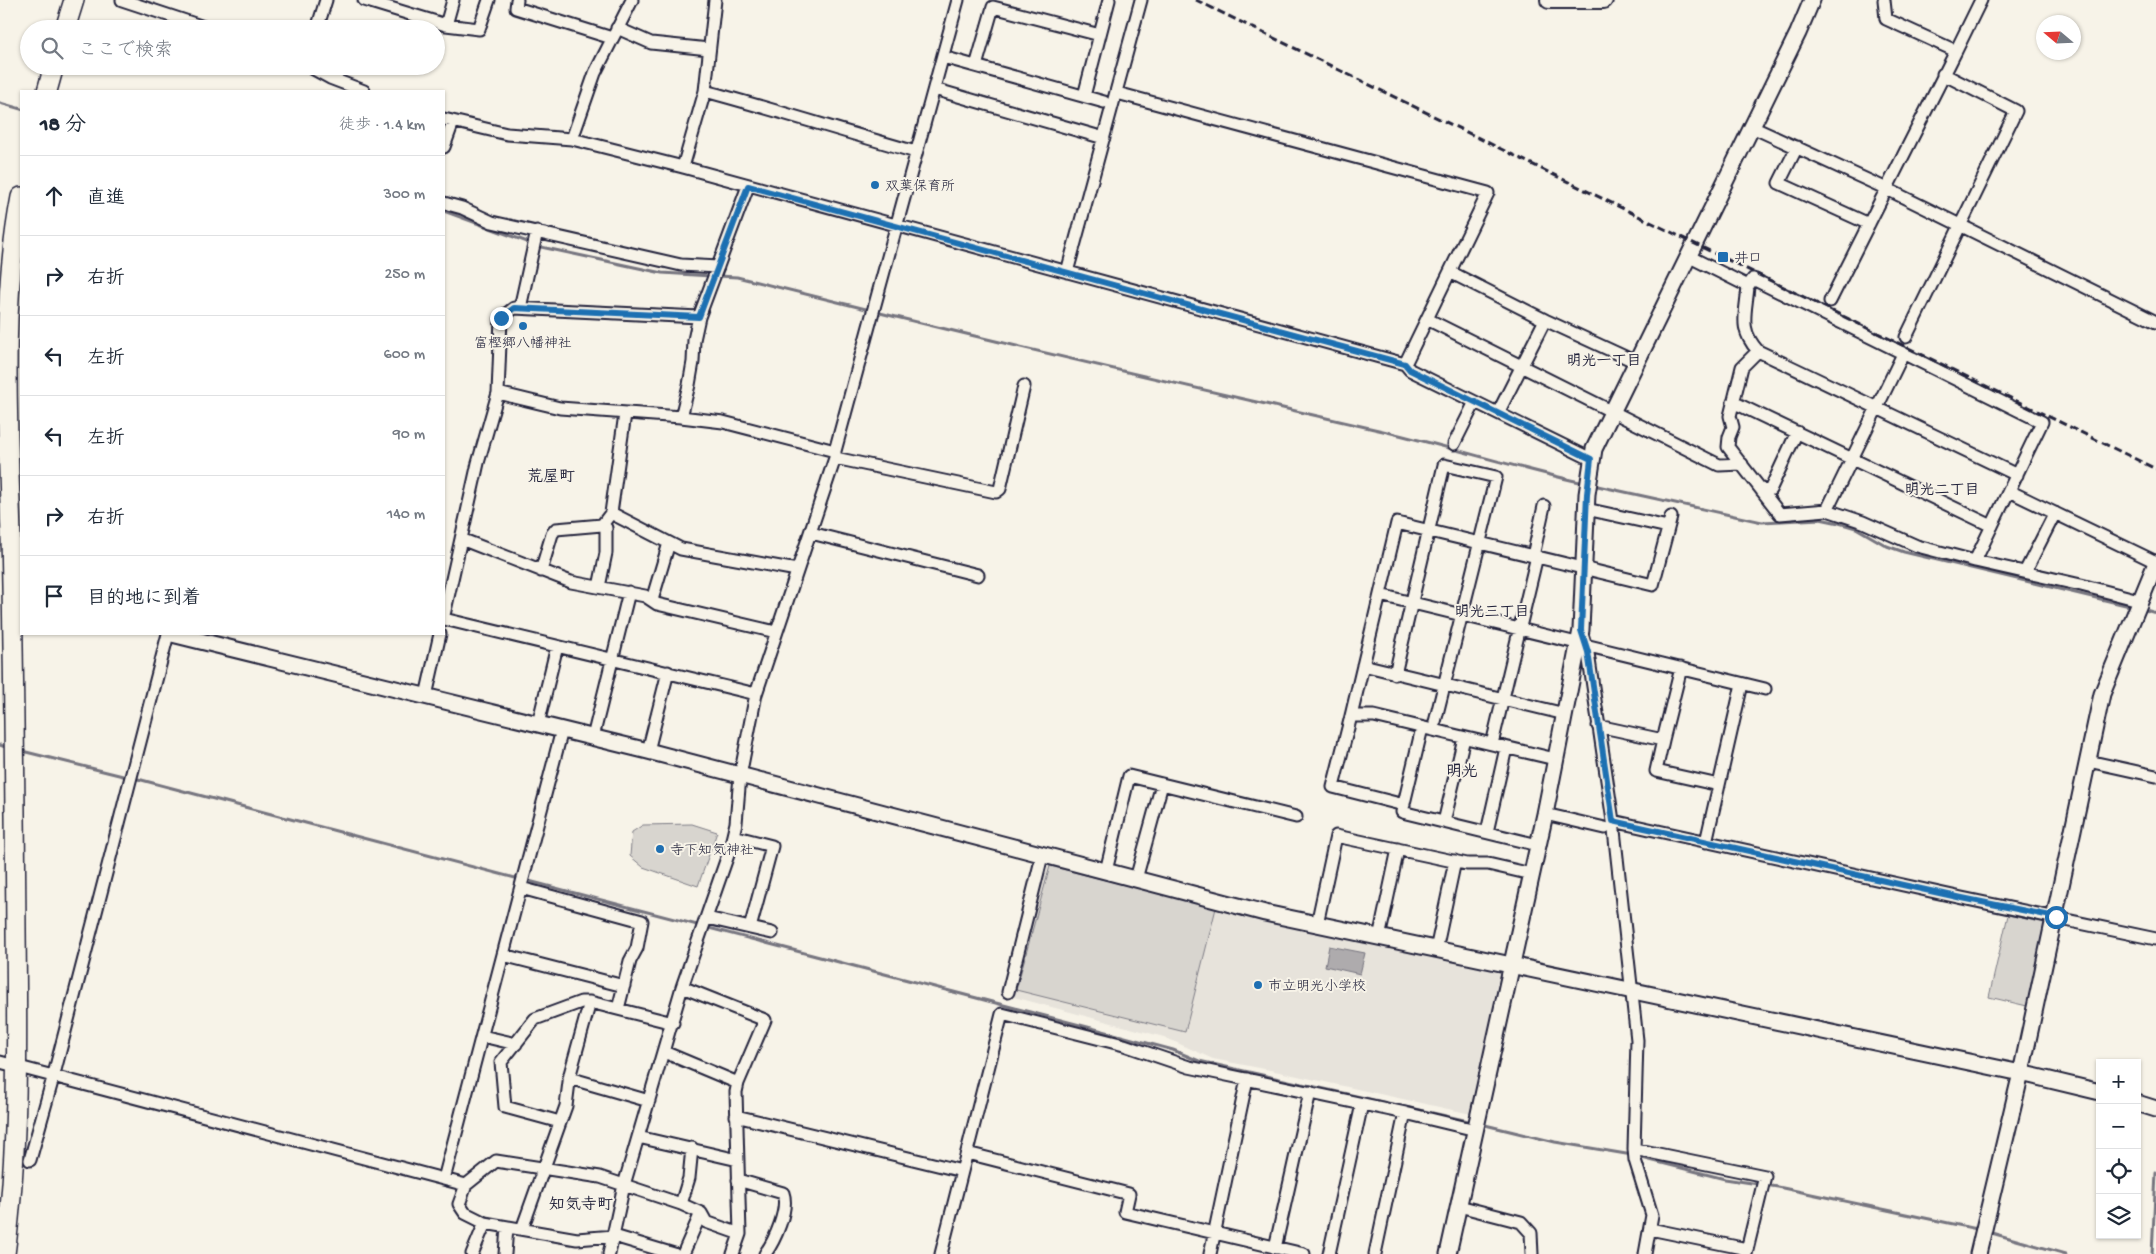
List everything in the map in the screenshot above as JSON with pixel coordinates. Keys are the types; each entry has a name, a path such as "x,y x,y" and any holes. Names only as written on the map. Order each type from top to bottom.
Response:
{"main road":[{"path":"68,20 74,0"},
{"path":"1549,0 1604,0"},
{"path":"47,90 51,75"},
{"path":"5,1254 11,1211 8,1064 14,748 3,348 13,236 20,201"}],"street":[{"path":"122,0 183,20"},
{"path":"320,20 326,0"},
{"path":"364,0 430,20"},
{"path":"453,0 446,25 479,30 489,0"},
{"path":"517,0 516,8 651,43 708,49"},
{"path":"572,139 595,73 632,0"},
{"path":"683,167 705,90 714,0"},
{"path":"609,1254 624,1185 682,987 720,883 733,836 740,776 756,694 811,533 835,455 958,0"},
{"path":"1084,96 1109,0"},
{"path":"1067,272 1141,0"},
{"path":"1645,1254 1652,1215 1635,1154 1637,1040 1632,990 1609,824 1598,726 1582,639 1582,567 1591,459 1594,448 1798,33 1812,0"},
{"path":"1884,0 1886,18 1956,52"},
{"path":"1830,301 1981,0"},
{"path":"976,66 993,6 1100,35"},
{"path":"943,57 1104,102"},
{"path":"1906,337 2016,111 1943,74"},
{"path":"324,75 361,90"},
{"path":"934,89 1104,138"},
{"path":"705,90 780,111 805,121 916,152"},
{"path":"1117,93 1488,193 1405,364"},
{"path":"445,140 448,120 507,134 572,139 683,167 1405,364 1410,370 1591,459"},
{"path":"1752,127 1887,189 2156,322"},
{"path":"1797,147 1779,183 1869,224"},
{"path":"681,417 689,385 694,340 699,317 748,186"},
{"path":"445,203 462,208 492,222 715,273"},
{"path":"520,308 537,232"},
{"path":"1688,256 1748,286"},
{"path":"1450,272 1545,320 1636,362"},
{"path":"1975,561 2017,475 2042,422 1753,279 1748,286 1744,330 1748,340 1758,351 2017,475"},
{"path":"445,611 478,462 498,393 501,318 514,308 699,317"},
{"path":"1427,319 1719,465 1742,464"},
{"path":"1498,413 1545,320"},
{"path":"1758,351 1742,367 1730,416 1733,427 1728,447 1780,514 1827,510 1863,522 1917,546 2025,572 2137,605"},
{"path":"1827,510 1903,354"},
{"path":"498,393 560,408 723,422 835,455 996,492 1000,489 1024,386"},
{"path":"1454,444 1475,402"},
{"path":"1734,402 1992,526"},
{"path":"540,571 552,534 556,529 602,525 611,513 625,414"},
{"path":"1762,491 1770,490 1797,432"},
{"path":"1395,674 1444,465 1496,477 1435,722"},
{"path":"1978,1254 2056,917 2102,694 2156,562 2009,491"},
{"path":"1492,744 1521,628 1544,506"},
{"path":"1404,805 1333,787 1397,524 1653,585 1669,522 1586,509"},
{"path":"611,513 681,549 797,570"},
{"path":"2025,572 2055,513"},
{"path":"600,587 606,554 606,528 602,525"},
{"path":"811,533 978,575"},
{"path":"461,539 571,582 629,592 645,596 657,604 776,632"},
{"path":"652,600 668,543"},
{"path":"594,737 629,592"},
{"path":"1380,595 1521,628 1582,639 1681,668 1765,689"},
{"path":"445,619 756,694"},
{"path":"30,1160 168,635"},
{"path":"176,635 594,737 1265,913 2021,1073 2096,1091"},
{"path":"426,696 440,635"},
{"path":"1448,1254 1582,639"},
{"path":"538,724 557,646"},
{"path":"1363,665 1565,714"},
{"path":"1681,668 1656,771 1719,785"},
{"path":"648,751 668,672"},
{"path":"1706,842 1742,684"},
{"path":"1351,716 1374,716 1555,759"},
{"path":"1598,726 1663,740"},
{"path":"1422,728 1402,812 1538,845"},
{"path":"444,1179 562,730"},
{"path":"1444,822 1464,738"},
{"path":"1487,832 1506,748"},
{"path":"2088,761 2156,776"},
{"path":"1106,872 1129,776 1296,817"},
{"path":"1136,879 1162,784"},
{"path":"1545,814 1706,842 2156,939"},
{"path":"733,836 772,846 750,928"},
{"path":"1317,924 1336,836 1455,861 1488,864 1531,874"},
{"path":"1379,938 1398,849"},
{"path":"1008,992 1042,856"},
{"path":"1436,950 1455,861"},
{"path":"523,882 642,921 637,948 630,961 618,1009"},
{"path":"707,918 772,934"},
{"path":"503,955 624,986"},
{"path":"682,987 765,1020 738,1083 736,1092 740,1234 734,1254"},
{"path":"560,1122 506,1107 501,1062 535,1019 581,1002 590,1002 673,1023"},
{"path":"522,1229 566,1106 569,1078 590,1002"},
{"path":"941,1254 1002,1014 1132,1048 1189,1067 1405,1113 1477,1126"},
{"path":"482,1036 516,1044"},
{"path":"664,1052 738,1083"},
{"path":"8,1064 53,1078 466,1185"},
{"path":"569,1078 649,1101"},
{"path":"1210,1254 1247,1079"},
{"path":"1275,1248 1310,1092"},
{"path":"1329,1254 1362,1104"},
{"path":"2140,1104 2156,1109"},
{"path":"1374,1254 1405,1113"},
{"path":"736,1116 962,1171"},
{"path":"638,1137 738,1160"},
{"path":"680,1204 689,1178 692,1148"},
{"path":"966,1153 1129,1194 1125,1212 1304,1254"},
{"path":"1635,1154 1765,1176 1747,1252 1650,1229"},
{"path":"674,1254 614,1236 576,1239 486,1223 465,1213 459,1204 466,1185 496,1161 600,1177 680,1204 700,1213 706,1222 740,1234"},
{"path":"738,1180 783,1193 786,1202 774,1242 766,1254"},
{"path":"1459,1206 1521,1222 1531,1233 1532,1254"},
{"path":"683,1254 700,1213"},
{"path":"472,1254 486,1223"},
{"path":"505,1254 507,1227"}],"shaded area":[{"path":"692,824 717,832 698,886 643,867 630,856 632,832 643,825"},
{"name":"市立明光小学校","path":"1051,865 1229,912 1503,973 1471,1114 1213,1059 1164,1037 1014,997 1046,868"},
{"path":"1050,866 1216,908 1185,1032 1016,990"},
{"path":"2008,915 2045,923 2027,1006 1989,997"},
{"path":"1329,946 1365,953 1360,974 1325,966"}],"waterway":[{"path":"0,103 20,109"},
{"path":"445,211 541,247 662,273 711,276"},
{"path":"718,276 737,277 870,310"},
{"path":"876,312 1383,431 1584,483"},
{"path":"1593,485 1762,522 1820,519 1839,523 1856,528 1887,546 1904,552 2134,607"},
{"path":"2142,609 2156,613"},
{"path":"0,745 8,748"},
{"path":"22,751 127,777"},
{"path":"134,778 519,879"},
{"path":"525,880 1099,1030 1173,1050 1199,1061 1473,1122"},
{"path":"1481,1124 1555,1142 1632,1155"},
{"path":"1638,1157 1725,1179 1778,1187 1977,1229"},
{"path":"2152,1254 2156,1173"},
{"path":"1988,1232 2066,1254"}],"railway":[{"path":"1196,0 2156,469"}],"place":[{"name":"双葉保育所","path":"875,185"},
{"name":"井口","path":"1723,257"},
{"name":"富樫郷八幡神社","path":"523,326"},
{"name":"寺下知気神社","path":"660,849"},
{"name":"市立明光小学校","path":"1258,985"}],"district":[{"name":"明光一丁目","path":"1604,360"},
{"name":"荒屋町","path":"551,475"},
{"name":"明光二丁目","path":"1942,489"},
{"name":"明光三丁目","path":"1492,611"},
{"name":"明光","path":"1462,770"},
{"name":"知気寺町","path":"581,1203"}],"route":[{"path":"501,318 514,308 699,317 748,186 1405,364 1410,370 1591,459 1582,567 1581,630 1588,652 1592,690 1613,821 2056,917"}]}
